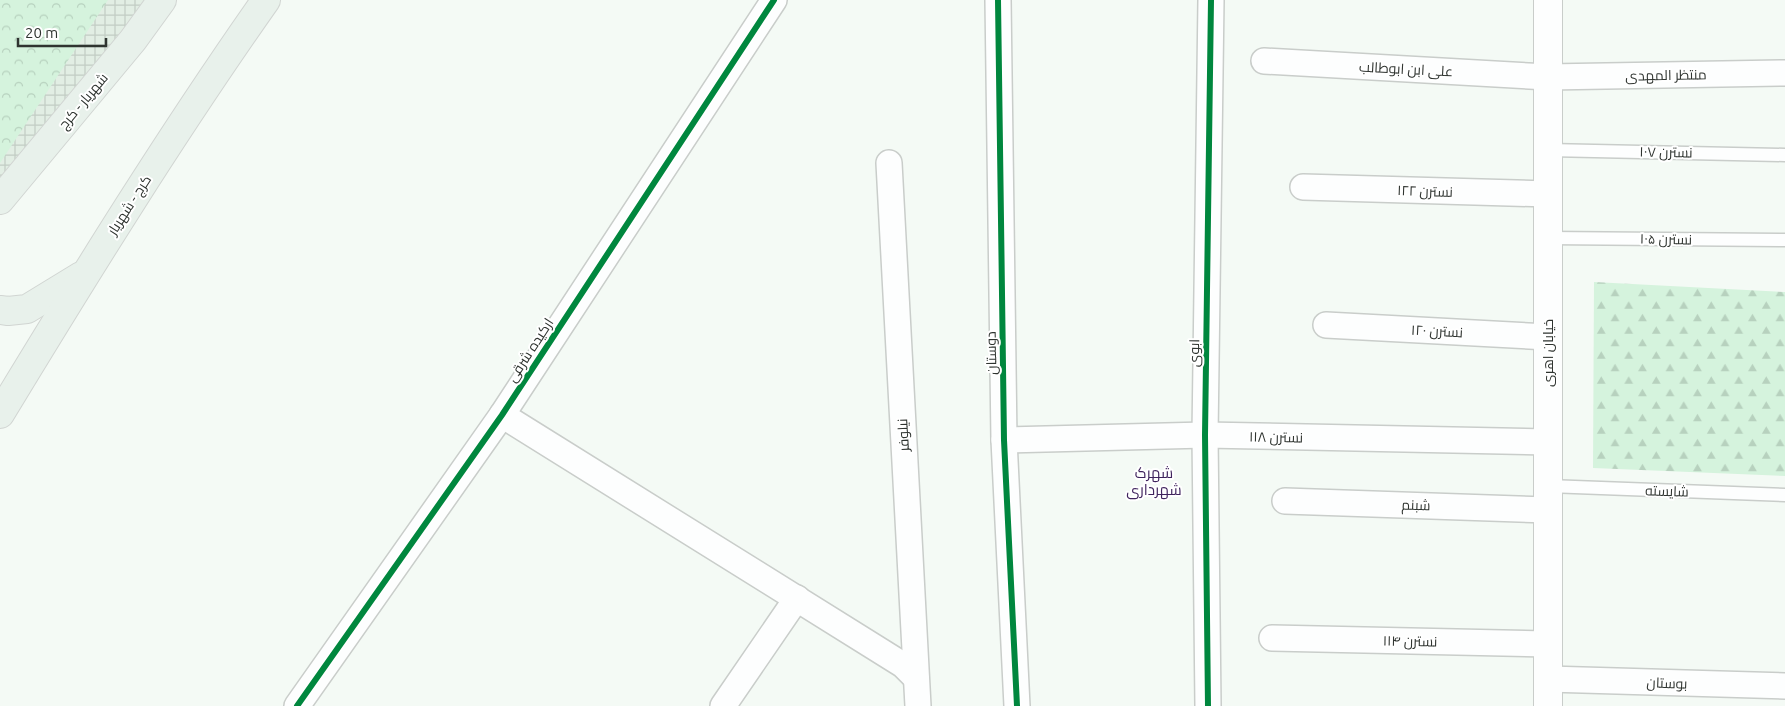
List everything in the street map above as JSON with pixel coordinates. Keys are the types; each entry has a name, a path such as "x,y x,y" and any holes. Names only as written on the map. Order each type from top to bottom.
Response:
{"main road":[{"name":"شهریار - کرج","path":"0,200 134,40 162,0"},
{"name":"کرج - شهریار","path":"0,414 85,274 214,74 266,0"},
{"path":"0,310 27,309 85,274"}],"street":[{"name":"ارکیده شرقی","path":"308,702 502,415 774,0"},
{"name":"دوستان","path":"998,0 1004,440 1017,706"},
{"name":"ابوی","path":"1208,706 1206,435 1211,0"},
{"name":"خیابان اهری","path":"1548,0 1548,706"},
{"name":"علی ابن ابوطالب","path":"1264,60 1548,77"},
{"name":"منتظر المهدی","path":"1548,77 1785,73"},
{"name":"نیلوفر","path":"889,163 918,706"},
{"name":"نسترن ۱۲۲","path":"1303,187 1548,194"},
{"name":"نسترن ۱۲۰","path":"1326,325 1548,337"},
{"path":"502,415 903,665 916,678"},
{"name":"نسترن ۱۱۸","path":"1004,440 1206,435 1548,442"},
{"name":"شبنم","path":"1284,501 1548,498"},
{"path":"723,706 797,598"},
{"name":"نسترن ۱۱۴","path":"1272,638 1548,644"},
{"name":"بوستان","path":"1548,679 1785,686"}],"lane":[{"name":"نسترن ۱۰۷","path":"1548,150 1785,155"},
{"name":"نسترن ۱۰۵","path":"1548,238 1785,240"},
{"name":"شایسته","path":"1548,498 1785,495"}],"shaded area":[{"path":"0,0 145,0 0,209"}],"green space":[{"path":"0,0 108,0 0,163"},
{"path":"1594,282 1785,292 1785,476 1593,468"}],"cycle path":[{"path":"297,706 502,415 774,0"},
{"path":"998,0 1004,440 1017,706"},
{"path":"1208,706 1205,435 1211,0"}],"district":[{"name":"شهرک شهرداری","path":"1154,482"}]}
